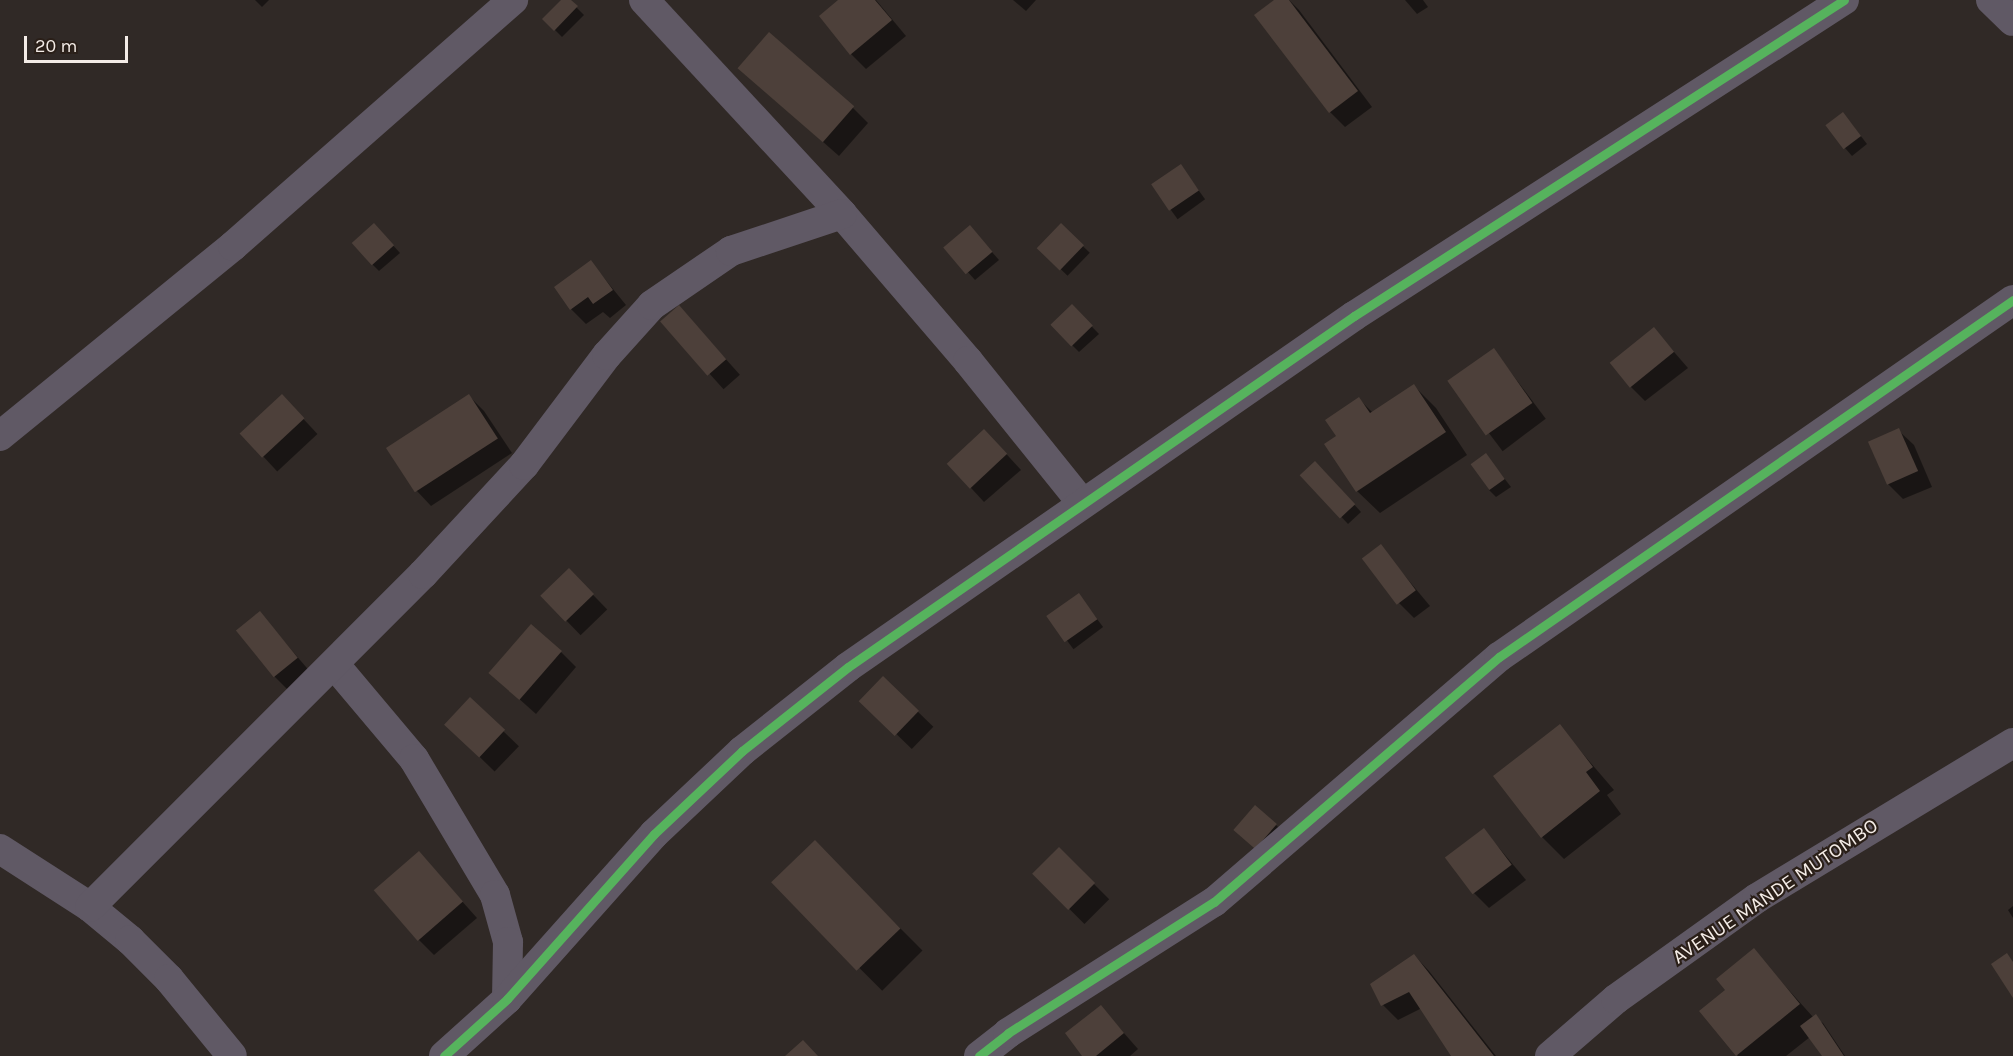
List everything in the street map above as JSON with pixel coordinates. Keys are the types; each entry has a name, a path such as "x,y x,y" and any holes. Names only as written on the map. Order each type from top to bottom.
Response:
{"street":[{"path":"0,436 242,239 513,0"},
{"path":"645,0 842,214 968,361 1082,503"},
{"path":"444,1056 507,999 654,834 742,751 848,667 1354,316 1844,0"},
{"path":"1991,0 2013,21"},
{"path":"90,907 423,574 524,465 607,355 652,305 731,251 842,214"},
{"path":"980,1056 1016,1028 1214,902 1499,657 2013,300"},
{"path":"333,664 414,759 495,895 508,942 507,999"},
{"name":"AVENUE MANDE MUTOMBO","path":"1550,1056 1616,999 1757,898 2013,743"},
{"path":"0,849 90,907 169,979 232,1056"}],"building":[{"path":"561,0 571,0 578,6 554,31 542,19"},
{"path":"838,0 875,0 892,20 850,55 819,16"},
{"path":"1274,0 1289,0 1358,91 1329,113 1254,15"},
{"path":"769,32 854,106 823,142 738,68"},
{"path":"1843,112 1861,136 1843,149 1825,125"},
{"path":"1181,164 1199,191 1169,211 1151,184"},
{"path":"374,223 394,245 372,265 352,243"},
{"path":"1061,223 1084,245 1060,270 1037,248"},
{"path":"970,225 992,252 966,274 943,247"},
{"path":"591,260 613,290 593,304 588,297 570,310 554,287"},
{"path":"1072,304 1093,326 1071,346 1050,325"},
{"path":"679,305 726,359 707,376 660,321"},
{"path":"1654,327 1674,352 1630,388 1610,363"},
{"path":"1494,348 1532,403 1486,436 1447,381"},
{"path":"1414,384 1446,432 1356,492 1324,444 1336,436 1325,420 1359,397 1370,413"},
{"path":"282,394 305,418 262,458 240,434"},
{"path":"469,394 498,438 415,492 386,448"},
{"path":"1899,428 1918,471 1887,485 1868,442"},
{"path":"984,429 1007,454 970,489 947,464"},
{"path":"1486,453 1505,479 1489,490 1471,464"},
{"path":"1315,461 1355,504 1340,518 1300,475"},
{"path":"1381,544 1416,590 1397,605 1362,558"},
{"path":"569,568 594,594 565,622 540,596"},
{"path":"1079,593 1097,619 1065,642 1046,616"},
{"path":"260,611 298,658 274,677 236,631"},
{"path":"531,624 562,651 519,700 488,673"},
{"path":"883,676 919,711 895,736 859,701"},
{"path":"470,697 505,730 479,758 444,725"},
{"path":"1560,724 1593,767 1586,772 1600,791 1541,838 1493,776"},
{"path":"1255,805 1277,824 1255,849 1233,830"},
{"path":"1484,828 1512,865 1473,894 1445,857"},
{"path":"815,840 900,928 857,971 771,882"},
{"path":"1059,847 1095,883 1068,910 1032,874"},
{"path":"419,851 463,902 418,941 374,890"},
{"path":"1754,948 1800,1004 1736,1056 1699,1011 1725,990 1716,979"},
{"path":"2007,953 2013,962 2013,998 1991,964"},
{"path":"1414,954 1494,1056 1451,1056 1409,992 1381,1006 1370,984"},
{"path":"1101,1005 1124,1033 1096,1056 1082,1056 1065,1033"},
{"path":"1816,1014 1844,1056 1822,1056 1800,1026"},
{"path":"803,1040 818,1056 785,1056"}],"cycle path":[{"path":"444,1056 507,999 654,834 742,751 848,667 1354,316 1844,0"},
{"path":"979,1056 1008,1033 1214,902 1499,657 2013,300"}]}
